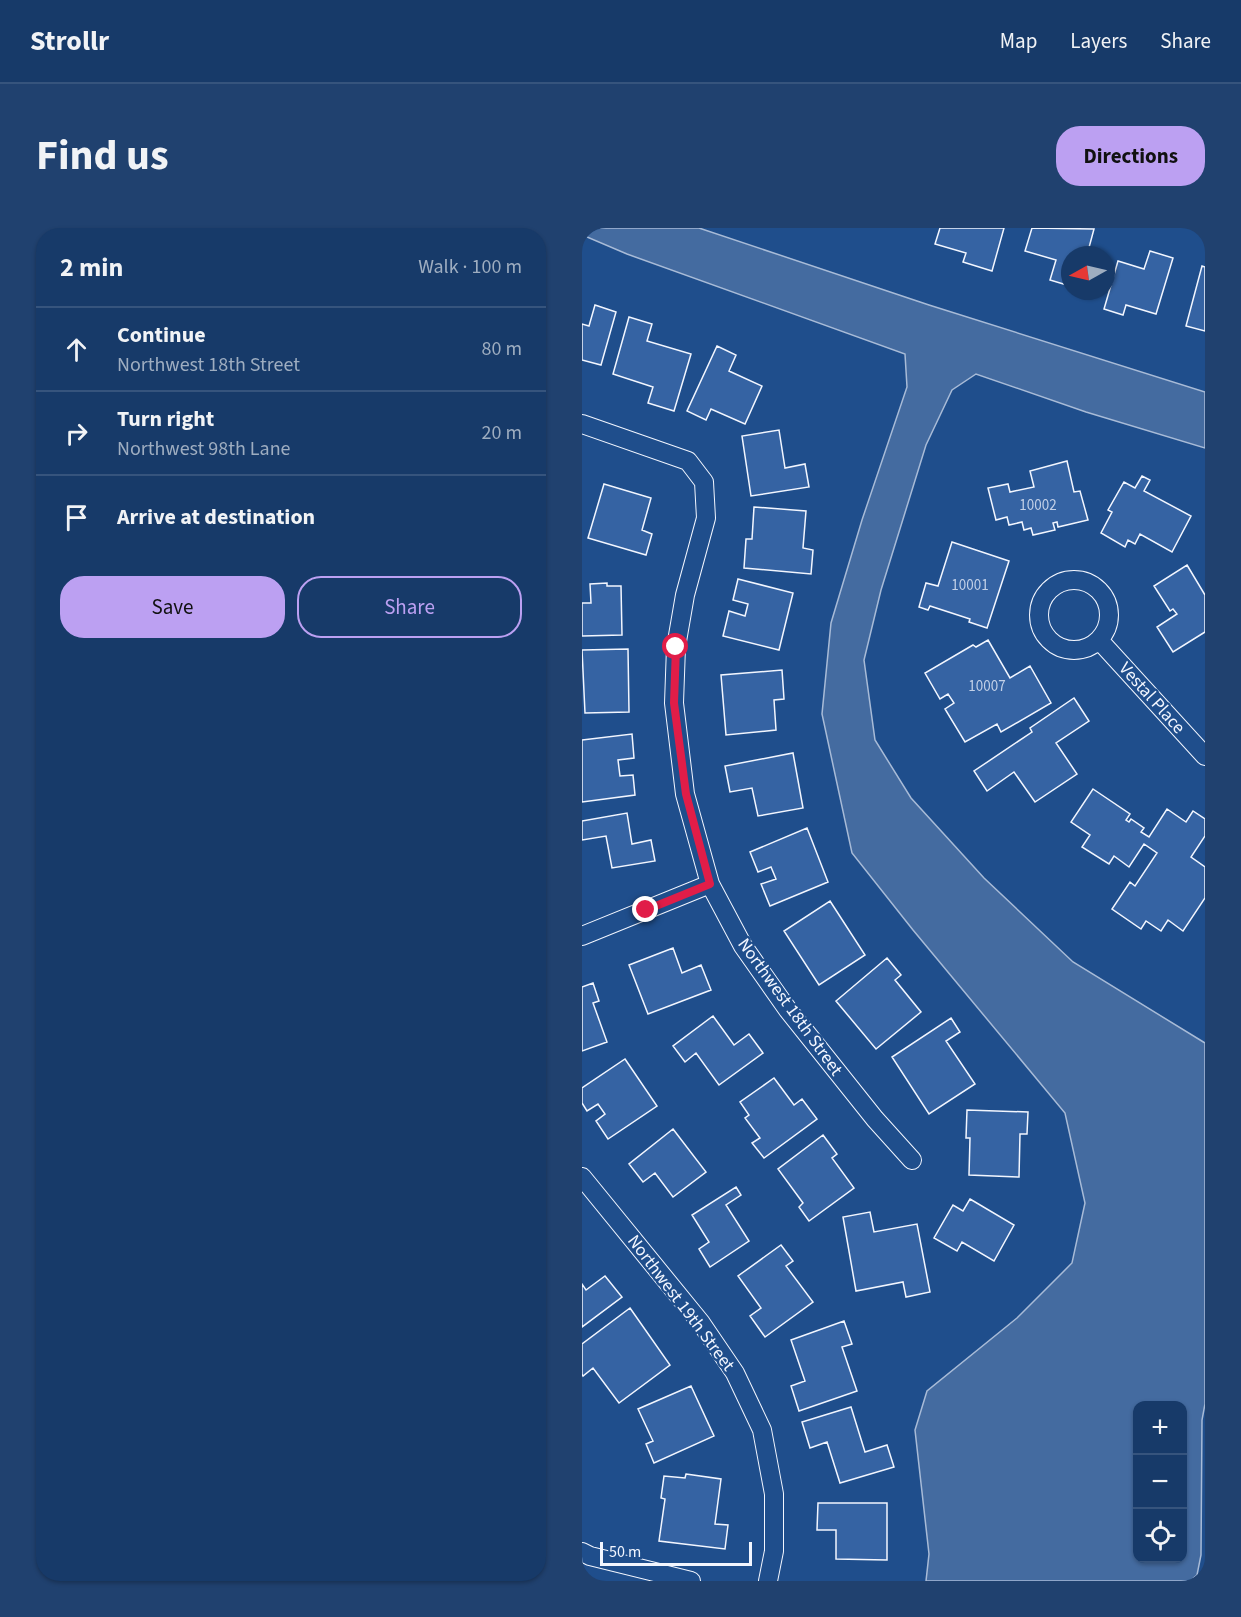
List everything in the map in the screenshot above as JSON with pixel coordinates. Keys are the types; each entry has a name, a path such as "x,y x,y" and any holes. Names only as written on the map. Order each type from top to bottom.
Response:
{"street":[{"name":"Northwest 18th Street","path":"582,424 688,461 704,482 706,518 685,595 676,647 674,703 686,794 710,884 743,946 788,1010 875,1119 912,1160"},
{"name":"Vestal Place","path":"1100,640 1205,756"},
{"path":"582,936 710,884"},
{"name":"Northwest 19th Street","path":"582,1177 701,1323 735,1373 762,1430 774,1494 774,1551 768,1581"},
{"path":"582,1552 590,1556 691,1581"}],"water":[{"path":"586,228 699,228 929,305 1205,392 1205,448 1086,412 976,374 952,390 926,445 881,590 864,660 875,740 911,798 984,878 1073,962 1205,1043 1205,1404 1202,1420 1201,1555 1197,1575 1190,1581 926,1581 929,1554 915,1430 927,1391 1017,1318 1072,1263 1085,1203 1065,1113 852,853 822,714 831,623 862,520 907,387 905,354 627,254 587,237"}],"building":[{"path":"940,228 1004,228 992,271 963,262 966,253 935,244"},
{"path":"1032,228 1094,229 1089,246 1061,246 1061,283 1050,280 1056,260 1025,251"},
{"path":"1150,251 1173,258 1156,314 1126,305 1123,315 1104,309 1107,300 1115,300 1115,271 1118,261 1144,269"},
{"path":"1202,266 1205,267 1205,331 1186,326"},
{"path":"595,305 616,312 601,365 582,360 582,324 589,326"},
{"path":"629,317 652,324 647,341 691,354 674,411 648,403 653,387 613,374"},
{"path":"717,346 736,355 729,371 762,386 745,424 711,409 706,420 687,411"},
{"path":"779,430 785,468 805,464 809,487 751,496 742,436"},
{"path":"1067,461 1074,492 1080,491 1088,520 1058,527 1057,522 1053,523 1055,530 1033,535 1031,528 1024,530 1022,522 1009,525 1007,517 996,520 988,488 1008,484 1010,492 1034,487 1030,471"},
{"path":"1142,476 1150,480 1144,491 1191,516 1172,552 1140,534 1135,544 1128,540 1125,547 1101,533 1112,512 1108,510 1124,482 1135,488"},
{"path":"604,484 651,498 642,530 652,534 646,555 588,538"},
{"path":"754,507 806,511 803,548 813,550 811,574 744,568 746,539 752,539"},
{"path":"952,542 1009,561 987,628 969,622 970,619 930,606 928,610 919,607 926,583 938,586"},
{"path":"1187,565 1205,595 1205,632 1173,652 1157,627 1177,614 1173,609 1170,611 1154,586"},
{"path":"738,579 793,593 779,650 723,636 729,611 745,616 748,604 733,600"},
{"path":"607,583 607,586 621,586 622,635 582,636 582,603 591,603 590,584"},
{"path":"988,640 1010,678 1030,666 1051,703 1001,732 997,724 965,742 945,709 954,703 948,694 940,699 925,673 973,645 976,647"},
{"path":"628,649 629,712 585,713 582,650"},
{"path":"782,670 784,699 774,700 776,730 726,735 721,675"},
{"path":"1074,698 1089,721 1056,743 1077,774 1035,802 1014,772 987,791 974,771 1032,732 1030,728"},
{"path":"632,734 634,758 618,760 620,776 633,775 635,795 582,802 582,740"},
{"path":"793,753 803,808 758,816 752,788 730,792 725,766"},
{"path":"1093,789 1130,814 1126,820 1129,822 1131,819 1144,828 1141,832 1149,837 1167,809 1186,822 1193,811 1205,819 1205,836 1191,857 1205,867 1205,898 1183,931 1168,920 1161,931 1146,921 1141,929 1112,909 1130,882 1135,886 1157,853 1144,844 1129,867 1114,856 1109,864 1082,847 1090,835 1071,822"},
{"path":"627,813 632,844 651,840 655,861 612,868 606,836 582,840 582,821"},
{"path":"807,828 828,882 770,906 761,884 776,879 771,867 758,872 750,852"},
{"path":"830,901 865,955 819,985 784,931"},
{"path":"673,948 682,973 701,965 711,990 648,1014 629,965"},
{"path":"887,958 901,975 895,980 921,1012 876,1049 836,1001"},
{"path":"593,983 599,1001 593,1003 607,1042 582,1051 582,987"},
{"path":"713,1016 734,1045 749,1034 763,1053 719,1085 696,1053 685,1062 673,1046"},
{"path":"951,1018 960,1032 946,1041 975,1084 929,1114 892,1057"},
{"path":"625,1059 657,1106 608,1139 596,1121 605,1114 598,1104 587,1111 582,1103 582,1088"},
{"path":"774,1078 794,1105 802,1099 817,1119 764,1158 752,1143 760,1138 745,1118 749,1115 740,1102"},
{"path":"967,1110 1028,1112 1027,1134 1020,1134 1019,1177 969,1175 970,1138 966,1138"},
{"path":"673,1129 706,1172 673,1197 655,1173 643,1182 629,1164"},
{"path":"823,1135 837,1154 832,1158 854,1188 809,1221 799,1207 803,1203 778,1169"},
{"path":"736,1187 741,1195 726,1205 749,1241 710,1267 699,1249 709,1242 692,1215"},
{"path":"970,1199 1014,1225 994,1261 962,1242 957,1251 934,1238 953,1205 963,1211"},
{"path":"870,1212 874,1232 917,1224 930,1292 906,1297 903,1282 856,1291 843,1217"},
{"path":"781,1245 793,1261 786,1266 813,1302 765,1337 750,1316 761,1308 738,1276"},
{"path":"605,1276 622,1297 582,1327 582,1284 586,1290"},
{"path":"630,1308 670,1365 619,1403 593,1368 583,1376 582,1344"},
{"path":"844,1321 852,1344 842,1347 857,1391 799,1411 791,1386 805,1381 791,1340"},
{"path":"691,1386 714,1436 654,1463 646,1444 653,1441 638,1409"},
{"path":"851,1407 865,1452 887,1445 894,1467 840,1483 827,1442 810,1448 802,1422"},
{"path":"686,1474 721,1479 715,1524 728,1525 725,1549 659,1541 665,1499 661,1498 664,1476 685,1478"},
{"path":"818,1503 887,1503 887,1560 836,1559 836,1530 817,1530"}],"route":[{"path":"646,910 710,884 686,794 674,703 676,647"}]}
